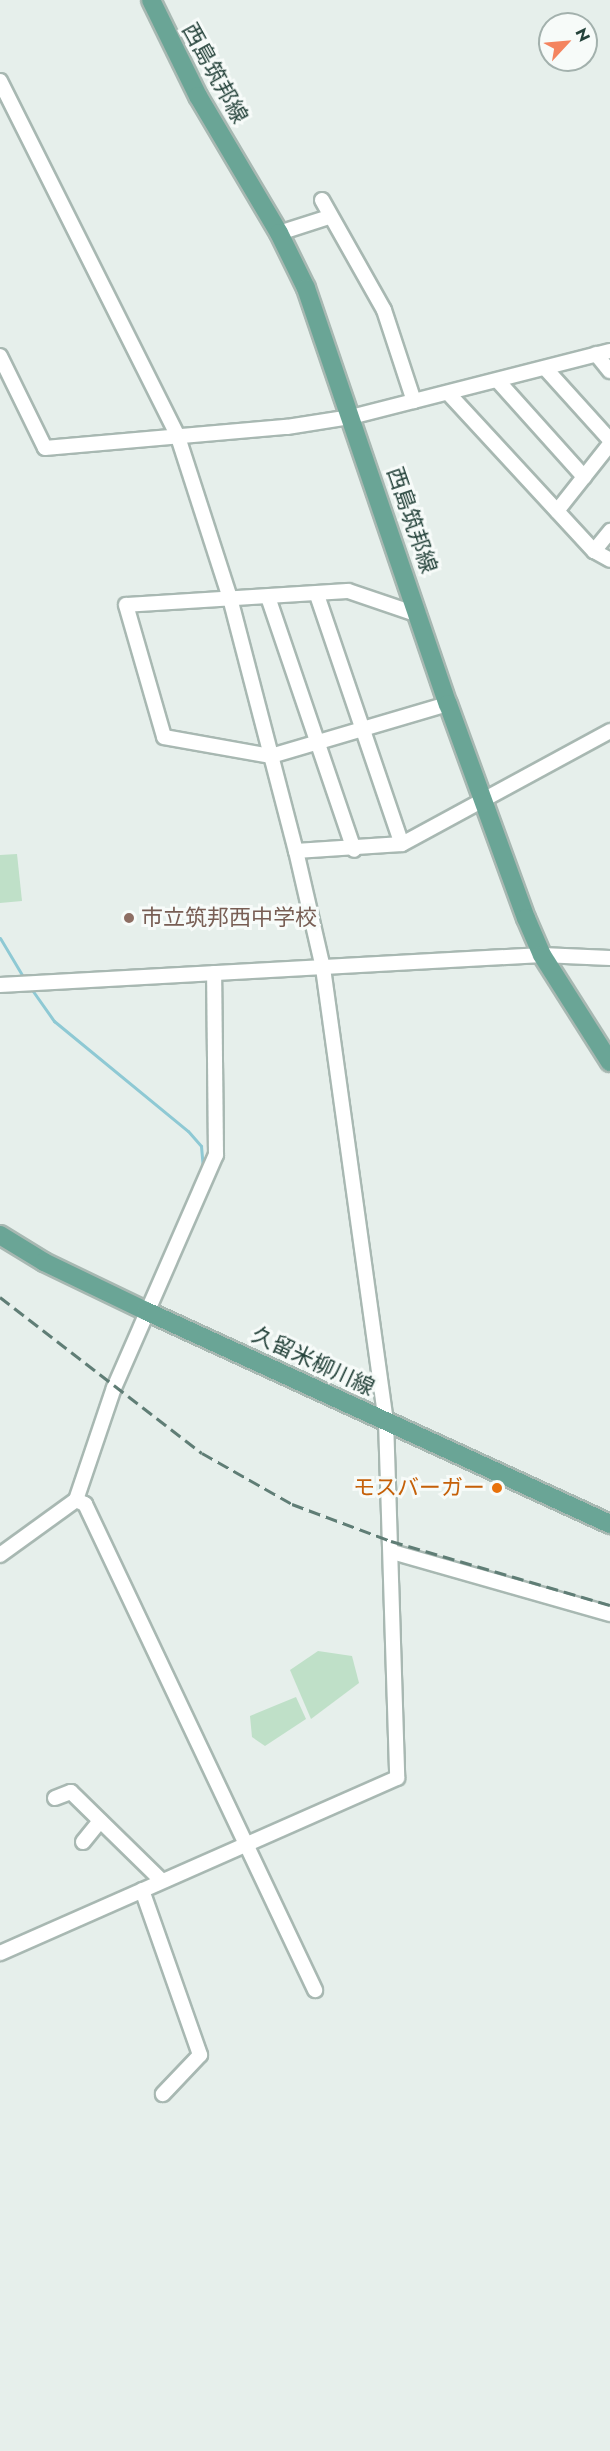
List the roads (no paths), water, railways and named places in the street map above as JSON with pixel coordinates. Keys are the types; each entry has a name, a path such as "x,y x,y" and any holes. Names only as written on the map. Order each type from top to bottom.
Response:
{"main road":[{"name":"西島筑邦線","path":"151,0 198,96 279,233 306,288 448,704 542,955 610,1062"},
{"name":"久留米柳川線","path":"0,1235 44,1262 146,1311 610,1524"}],"street":[{"path":"0,81 178,437 230,598 296,851 323,968 386,1420 398,1778 0,1953"},
{"path":"322,200 384,309 414,401"},
{"path":"279,233 330,217"},
{"path":"0,356 45,448 178,437 351,417 449,394 610,351"},
{"path":"596,354 610,371"},
{"path":"545,368 610,442 557,511"},
{"path":"498,381 584,477"},
{"path":"449,394 594,551 610,560"},
{"path":"594,551 610,531"},
{"path":"419,615 348,591 317,595 126,605 164,737 271,756 315,741 448,704"},
{"path":"317,595 402,843"},
{"path":"268,597 315,741 354,850"},
{"path":"296,851 354,850 402,843 610,731"},
{"path":"0,985 542,955 610,958"},
{"path":"0,1555 76,1500 114,1388 216,1155 214,973"},
{"path":"76,1500 85,1504 315,1990"},
{"path":"392,1552 610,1614"},
{"path":"55,1798 71,1792 162,1881"},
{"path":"83,1842 100,1821"},
{"path":"142,1890 200,2055 163,2094"}],"waterway":[{"path":"0,938 25,980"},
{"path":"30,987 54,1021 188,1131 201,1146 203,1169"},
{"path":"144,1302 192,1194"}],"railway":[{"path":"0,1297 202,1453 292,1504 391,1541 610,1605"}],"place":[{"name":"市立筑邦西中学校","path":"129,918"},
{"name":"モスバーガー","path":"497,1488"}]}
